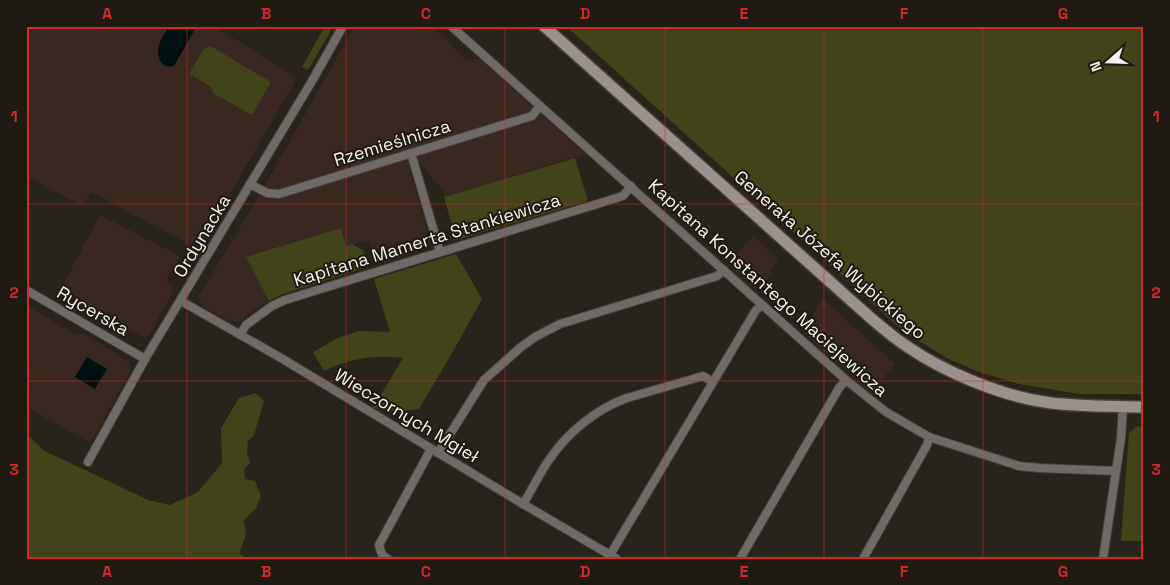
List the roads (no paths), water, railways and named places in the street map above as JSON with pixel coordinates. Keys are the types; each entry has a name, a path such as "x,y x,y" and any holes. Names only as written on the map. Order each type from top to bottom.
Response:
{"main road":[{"name":"Generała Józefa Wybickiego","path":"544,26 855,304 908,347 946,369 977,383 1014,396 1059,404 1144,407"}],"street":[{"name":"Ordynacka","path":"88,462 146,359 343,26"},
{"name":"Kapitana Konstantego Maciejewicza","path":"452,26 846,380 886,412 930,437 1020,466 1116,471"},
{"name":"Rzemieślnicza","path":"250,184 267,193 279,194 532,116 540,106"},
{"path":"411,153 440,252"},
{"name":"Kapitana Mamerta Stankiewicza","path":"240,335 246,325 272,306 285,300 623,196 631,186"},
{"path":"388,559 382,555 379,545 435,451 484,380 521,347 535,337 560,324 717,276 724,270"},
{"name":"Rycerska","path":"26,290 146,359"},
{"name":"Wieczornych Mgieł","path":"181,301 328,386 614,557"},
{"path":"614,557 713,382 756,310 762,304"},
{"path":"524,504 552,456 570,435 600,410 627,398 703,376 713,382"},
{"path":"740,559 839,388 846,380"},
{"path":"1102,559 1124,407"},
{"path":"863,559 930,437"}]}
